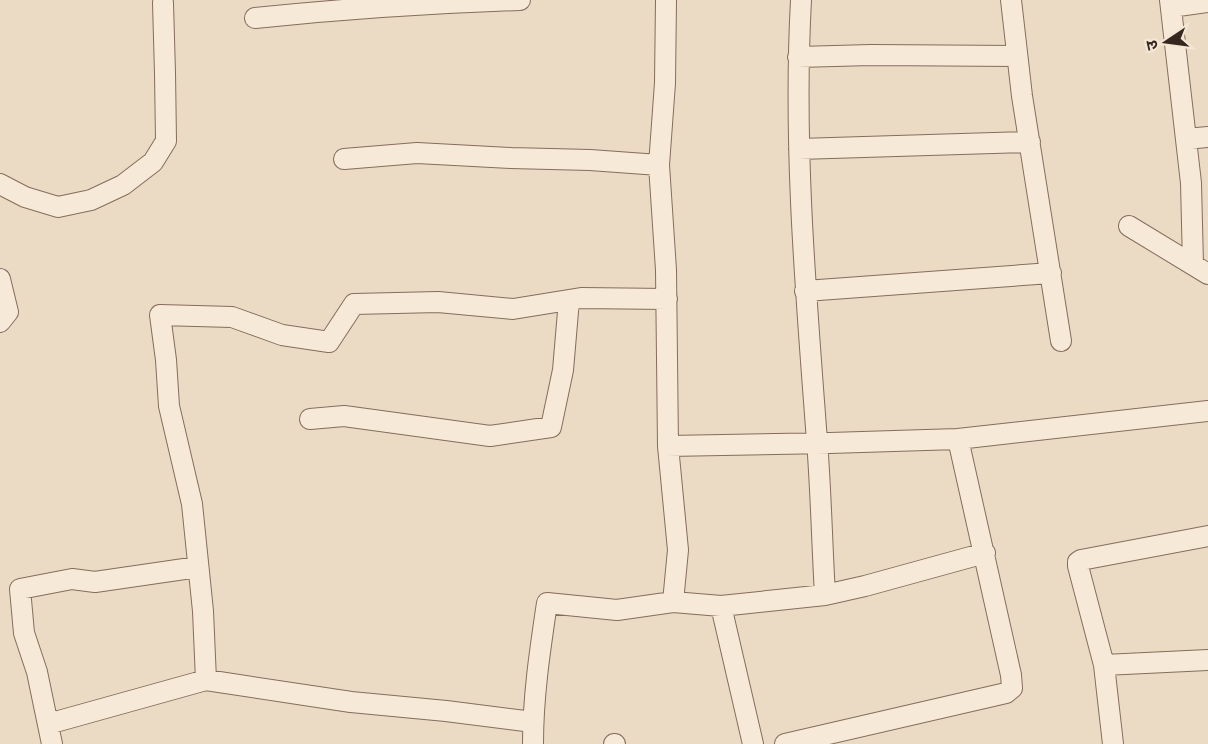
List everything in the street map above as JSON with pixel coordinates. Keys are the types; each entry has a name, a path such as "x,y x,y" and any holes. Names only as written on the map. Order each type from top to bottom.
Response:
{"street":[{"path":"255,18 334,5 520,0"},
{"path":"666,0 665,83 660,165 667,299 668,446 678,550 673,603"},
{"path":"801,0 798,57 799,149 805,291 817,443 825,595"},
{"path":"1011,0 1017,56 1061,342"},
{"path":"1201,269 1170,3 1208,2"},
{"path":"0,184 25,196 58,207 91,200 123,185 153,162 166,141 163,3"},
{"path":"798,57 1017,56"},
{"path":"1186,139 1208,136"},
{"path":"799,149 1030,142"},
{"path":"344,159 417,153 660,165"},
{"path":"1129,226 1201,269"},
{"path":"805,291 1051,273"},
{"path":"0,279 8,312 0,322"},
{"path":"206,680 192,504 170,406 160,315 232,318 282,335 329,342 354,304 438,302 513,309 580,298 667,299"},
{"path":"310,419 344,416 490,436 551,427 563,370 569,300"},
{"path":"668,446 958,439 1208,411"},
{"path":"785,744 885,722 1010,691 1012,688 985,554 958,439"},
{"path":"1113,744 1104,665 1078,562 1103,555 1208,536"},
{"path":"533,744 538,665 547,603 617,610 673,603 721,606 825,595 985,554"},
{"path":"198,567 94,582 72,579 20,589 24,633 38,672 46,738 206,680 351,702 533,722"},
{"path":"721,606 753,744"},
{"path":"1104,665 1208,660"}]}
